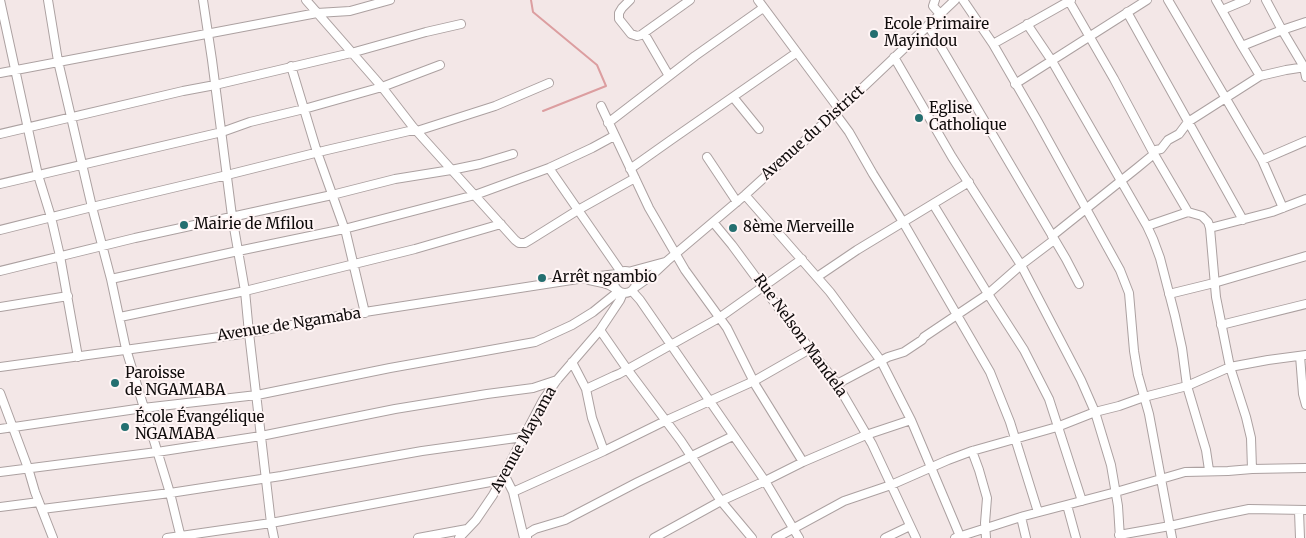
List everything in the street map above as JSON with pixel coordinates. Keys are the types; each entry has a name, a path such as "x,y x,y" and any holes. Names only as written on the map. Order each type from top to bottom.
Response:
{"street":[{"path":"9,0 0,1 38,175 51,217 60,256 78,357"},
{"path":"48,0 58,62 120,317 126,349 170,493 181,537"},
{"path":"203,0 232,216 245,291 274,538"},
{"path":"306,0 451,170 519,243 525,243 635,178"},
{"path":"0,72 317,13 350,11 390,0"},
{"path":"630,0 619,13 619,19 631,34 637,36 690,0"},
{"path":"758,0 837,111 990,372 1016,439 1038,512"},
{"name":"Avenue du District","path":"633,289 738,202 955,0"},
{"path":"963,0 993,44 1120,270 1129,293 1138,375 1153,433 1172,538"},
{"path":"1015,84 1147,0"},
{"path":"1168,0 1262,160 1284,208"},
{"path":"1216,0 1260,76"},
{"path":"1222,10 1246,0"},
{"path":"1266,0 1305,67 1306,77"},
{"path":"993,44 1070,1 1188,212"},
{"path":"932,2 940,14"},
{"path":"608,123 695,56 763,8"},
{"path":"1127,12 1243,220"},
{"path":"1242,46 1306,22"},
{"path":"0,134 351,53 460,24"},
{"path":"1027,24 1052,60 1147,226 1160,258 1182,348 1187,386 1206,450 1209,470"},
{"path":"928,25 1079,284"},
{"path":"644,32 669,76"},
{"path":"0,46 9,44"},
{"path":"630,169 796,53"},
{"path":"894,57 952,157 1021,265 1061,340 1095,412 1111,464 1118,506 1120,536 1249,509 1303,510 1300,538"},
{"path":"0,184 222,132 250,122 304,110 382,87 440,65"},
{"path":"291,66 317,152 344,229 365,313"},
{"path":"837,384 888,357 904,352 988,294 1086,209 1154,154 1156,150 1161,149 1168,140 1179,134 1188,122 1260,76 1305,67"},
{"path":"0,230 317,152 417,131 494,106 549,83"},
{"path":"733,97 759,129"},
{"path":"601,106 649,208 684,270 727,328 754,381 803,462"},
{"path":"111,280 238,250 344,229 475,195 549,168 614,136"},
{"path":"1262,160 1306,140"},
{"path":"0,271 135,238 332,195 395,179 451,170 513,154"},
{"path":"707,157 738,202"},
{"path":"549,168 622,273 633,275 636,280 633,289 628,293 620,292 614,286 614,281 622,273"},
{"path":"817,277 857,250 969,182"},
{"path":"745,195 817,277 882,361 911,420 957,537 1038,512 1185,472 1306,468"},
{"path":"1210,228 1272,212 1306,200"},
{"path":"933,204 1024,350 1049,399 1082,501"},
{"path":"1147,226 1188,212 1206,218 1210,228 1214,283 1221,325 1230,367 1251,438 1252,469"},
{"name":"Rue Nelson Mandela","path":"713,222 837,384 866,435 916,538"},
{"path":"120,317 245,291 415,249 501,224"},
{"path":"1169,294 1306,256"},
{"path":"586,389 619,374 719,318 802,260"},
{"name":"Avenue du District","path":"622,273 667,261"},
{"name":"Avenue de Ngamaba","path":"0,367 249,333 339,316 622,273"},
{"name":"Avenue de Ngamaba","path":"578,280 603,282 620,292"},
{"path":"633,289 765,481 799,538"},
{"path":"0,429 143,408 257,395 390,368 535,342 572,325 620,292"},
{"name":"Avenue Mayama","path":"459,538 486,506 543,400 557,380 600,330 620,300 620,292"},
{"path":"0,307 68,296"},
{"path":"1221,325 1306,304"},
{"path":"600,330 691,456 721,501 752,538"},
{"path":"513,492 754,381 810,349"},
{"path":"776,538 844,501 891,485 972,451 1057,427 1144,396 1187,386 1230,367 1303,356 1303,394 1306,405"},
{"path":"572,362 586,389 592,418 604,451"},
{"path":"0,472 157,452 261,436 395,409 532,388 557,380"},
{"path":"0,393 28,468 50,537"},
{"path":"654,538 721,501 803,462 866,435 911,420"},
{"path":"525,538 535,529 565,520 733,436"},
{"path":"0,507 170,493 266,479 422,451 523,437"},
{"path":"972,451 987,498 986,538"},
{"path":"167,538 271,524 502,477 513,492 525,538"},
{"path":"1066,505 1076,538"},
{"path":"1021,517 1026,538"},
{"path":"885,538 910,526"},
{"path":"418,538 467,529"}],"waterway":[{"path":"531,0 533,12 597,65 606,86 543,111"}],"place":[{"name":"Ecole Primaire Mayindou","path":"874,34"},
{"name":"Eglise Catholique","path":"919,118"},
{"name":"Mairie de Mfilou","path":"184,225"},
{"name":"8ème Merveille","path":"733,228"},
{"name":"Arrêt ngambio","path":"542,278"},
{"name":"Paroisse de NGAMABA","path":"115,383"},
{"name":"École Évangélique NGAMABA","path":"125,427"}]}
